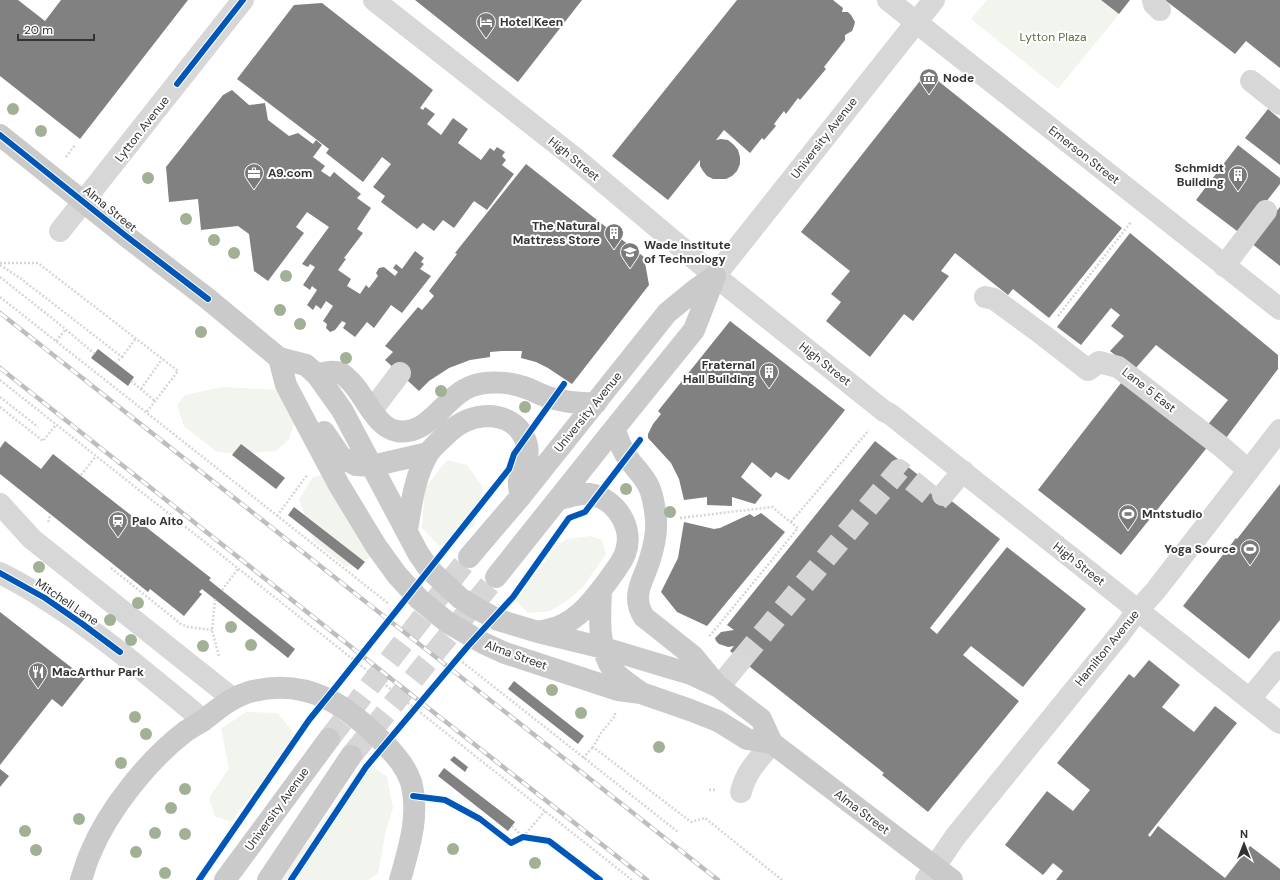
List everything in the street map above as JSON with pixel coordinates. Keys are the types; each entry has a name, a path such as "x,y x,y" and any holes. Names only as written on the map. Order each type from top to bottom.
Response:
{"main road":[{"name":"Alma Street","path":"0,135 126,236 208,299 279,358 306,366 317,375 342,410 418,553 430,569 460,598 498,620 538,632 604,648 691,674 719,687 761,719 772,743 938,876"},
{"name":"University Avenue","path":"469,557 521,496 667,313 715,276"},
{"name":"University Avenue","path":"496,578 694,330 715,276"},
{"name":"Alma Street","path":"279,358 286,385 339,485 376,546 397,575 419,599 447,622 483,643 505,653 618,690 641,693 718,721 747,739 772,743"},
{"path":"317,375 330,372 341,373 354,384 386,427 395,431 407,432 417,429 460,392 473,386 487,383 515,385 553,399 579,404 596,403"},
{"path":"407,530 412,499 418,478 428,453 452,430 462,422 471,418 492,416 514,424 520,430 525,439 528,456 519,483 521,496"},
{"path":"307,425 324,433 341,457 356,465 372,466 428,453"},
{"path":"614,429 627,457 649,486 656,520 656,538 650,561 644,574 638,595 637,602 639,610 644,617 693,656 719,687"},
{"path":"538,632 558,627 573,619 589,605 614,572 625,554 627,545 627,535 623,519 616,509 608,502 597,496 588,494 559,499"},
{"path":"601,590 601,631 604,648 613,670 622,679 641,693"},
{"path":"81,880 90,854 105,825 121,800 161,753 186,732 232,698 252,691 285,688 305,690 321,696 349,712 375,733 395,754 405,769 410,781 413,796 413,824 411,838 400,880"},
{"name":"University Avenue","path":"225,880 329,739"},
{"path":"268,880 351,756"}],"street":[{"name":"Lytton Avenue","path":"60,231 243,0"},
{"name":"High Street","path":"374,0 576,159 715,276 884,411 890,414 963,471 1280,723"},
{"name":"Emerson Street","path":"888,0 1280,310"},
{"name":"University Avenue","path":"715,276 934,0"},
{"path":"1251,81 1280,104"},
{"path":"1224,266 1266,211"},
{"name":"Lane 5 East","path":"984,297 994,299 1088,370 1099,362 1118,367 1223,448 1248,470"},
{"path":"372,410 400,373"},
{"name":"Hamilton Avenue","path":"938,876 955,837 1138,610 1156,590 1280,430"},
{"path":"943,495 963,471"},
{"path":"0,504 32,539 232,698"},
{"name":"Mitchell Lane","path":"0,573 44,598 81,623 120,652 203,720"},
{"path":"719,687 741,660"},
{"path":"1250,699 1280,662"},
{"path":"742,792 744,780 752,767 772,743"}],"path":[{"path":"65,158 75,145"},
{"path":"1040,333 1146,204"},
{"path":"0,264 38,263 178,371 146,413"},
{"path":"0,264 122,357"},
{"path":"0,277 95,354"},
{"path":"0,297 392,607"},
{"path":"56,341 66,329"},
{"path":"116,363 136,338"},
{"path":"141,389 162,359"},
{"path":"0,380 632,880"},
{"path":"131,381 155,401"},
{"path":"0,397 38,427"},
{"path":"0,407 43,441 56,425"},
{"path":"791,522 884,411"},
{"path":"81,476 96,456"},
{"path":"276,516 308,474"},
{"path":"656,520 772,507 798,528 693,656"},
{"path":"49,520 55,524"},
{"path":"107,565 181,624 188,627 212,630"},
{"path":"222,590 238,569"},
{"path":"215,599 212,630 220,657"},
{"path":"454,663 464,651"},
{"path":"453,655 678,832"},
{"path":"354,665 359,659"},
{"path":"376,691 383,682"},
{"path":"410,715 420,703"},
{"path":"584,758 615,716"},
{"path":"592,747 691,822 705,818 782,880"},
{"path":"512,826 523,839 545,811"}],"green space":[{"name":"Lytton Plaza","path":"987,0 1101,0 1119,14 1058,89 971,19"},
{"path":"223,387 276,390 296,418 289,439 276,451 239,454 217,452 184,426 177,405 185,395"},
{"path":"447,460 467,465 483,487 474,526 439,546 422,528 425,488"},
{"path":"327,474 375,532 370,558 346,567 314,541 299,499 313,477"},
{"path":"591,536 602,540 606,554 583,587 568,600 550,611 528,613 516,601 556,546 567,539"},
{"path":"246,712 278,713 293,732 289,762 259,785 231,822 215,816 209,798 229,768 221,729"},
{"path":"368,763 387,777 393,808 386,830 378,873 368,880 280,880 289,863 312,838 361,767"}],"building":[{"path":"0,0 18,0 45,21 61,0 188,0 80,139 0,76"},
{"path":"415,0 582,0 518,82"},
{"path":"737,0 833,0 843,8 842,12 848,12 851,15 855,22 852,31 845,35 845,40 824,67 826,69 800,100 798,98 786,114 784,111 774,124 776,126 764,140 762,138 750,153 724,130 716,140 728,140 738,150 740,164 737,171 732,176 726,179 713,179 707,176 700,166 700,160 668,200 612,156"},
{"path":"1101,0 1130,0 1119,14"},
{"path":"1165,0 1280,0 1280,68 1246,41 1235,54"},
{"path":"322,3 433,90 420,108 423,110 425,107 435,114 427,124 441,135 453,118 468,129 458,143 481,160 490,148 494,151 497,147 505,152 502,156 506,160 502,165 514,174 487,210 474,201 454,228 443,220 434,231 423,223 417,229 381,202 385,196 373,187 391,164 382,157 363,182 326,153 329,149 237,79 294,5"},
{"path":"927,72 1122,228 1049,318 1013,289 1008,295 955,253 941,271 949,276 913,321 904,314 870,357 826,321 841,302 831,294 850,271 801,232"},
{"name":"A9.com","path":"232,90 249,105 265,103 268,120 289,136 298,133 313,144 316,140 322,145 313,157 325,166 321,171 330,177 334,172 361,194 357,198 371,208 357,229 363,233 344,258 346,259 338,270 351,279 347,286 360,294 366,285 369,288 378,276 376,273 379,268 384,267 395,276 398,272 393,268 396,264 402,269 415,251 424,258 421,262 424,264 420,269 431,276 402,313 391,305 374,328 367,322 355,337 343,328 346,323 342,321 335,330 330,332 326,328 327,324 323,321 333,306 326,301 321,309 316,305 313,310 307,305 317,290 312,286 310,290 303,285 315,267 310,264 308,267 302,264 329,227 307,212 296,227 304,233 268,281 254,271 249,234 238,226 201,230 198,199 169,202 166,167 223,95"},
{"path":"1268,109 1280,119 1280,165 1245,138"},
{"name":"Schmidt Building","path":"1238,145 1280,178 1280,184 1241,234 1196,200"},
{"path":"526,164 644,257 649,285 572,384 548,368 536,362 521,358 522,351 502,351 490,352 490,357 470,360 449,368 429,381 419,391 385,360 393,352 385,346 418,307 422,310 434,296 429,291 457,254 455,253"},
{"path":"1280,207 1280,266 1251,243"},
{"path":"1130,233 1278,355 1278,369 1223,442 1205,428 1228,400 1156,345 1134,370 1110,351 1124,336 1111,326 1120,315 1111,308 1081,345 1057,327"},
{"path":"730,321 845,410 789,480 776,472 771,478 752,462 741,477 762,495 755,504 732,497 732,506 707,505 707,497 684,500 679,479 671,463 648,438 648,434 653,424 661,414 658,411"},
{"path":"98,349 134,377 128,386 91,358"},
{"path":"1121,383 1209,445 1121,555 1038,490"},
{"path":"5,441 41,469 53,454 211,578 209,580 295,649 288,658 202,589 199,592 202,594 184,616 150,589 148,592 0,474 0,448"},
{"path":"875,441 1000,539 930,628 937,634 1007,547 1086,609 1023,687 971,646 963,655 1019,701 928,812 882,775 884,773 730,651 734,646 728,647 719,644 715,638 721,632 734,630 727,625"},
{"path":"241,444 285,478 276,489 232,455"},
{"path":"1280,484 1280,620 1249,659 1183,606"},
{"path":"294,507 365,562 358,570 288,515"},
{"path":"761,513 785,532 707,626 677,612 661,592 678,558 684,522 714,529 720,528 750,514 754,517"},
{"name":"MacArthur Park","path":"0,612 85,678 62,707 52,699 0,765"},
{"path":"1149,660 1180,685 1162,707 1194,732 1215,706 1237,723 1148,835 1150,837 1158,826 1225,878 1250,846 1280,869 1280,880 1056,880 1063,871 1053,863 1043,875 1005,845 1047,791 1073,811 1090,790 1057,763 1129,674 1134,678"},
{"path":"514,681 584,736 578,744 508,689"},
{"path":"454,756 468,767 465,772 450,760"},
{"path":"444,768 515,822 508,831 438,776"},
{"path":"0,769 9,776 0,787"}],"tunnel":[{"path":"741,660 899,470 937,501 943,495"},
{"path":"329,739 469,557"},
{"path":"351,756 496,577"}],"railway":[{"path":"0,313 718,880"},
{"path":"0,368 647,880"}],"cycle path":[{"path":"177,84 243,0"},
{"path":"0,135 126,236 208,299"},
{"path":"199,880 309,720 509,469 514,454 564,384"},
{"path":"291,880 366,767 468,646 513,597 569,518 585,512 640,440"},
{"path":"0,573 45,598 120,652"},
{"path":"413,796 445,800 480,819 511,843 523,837 549,841 600,880"}],"place":[{"name":"Hotel Keen","path":"486,39"},
{"name":"Node","path":"929,95"},
{"name":"A9.com","path":"254,190"},
{"name":"Schmidt Building","path":"1238,192"},
{"name":"The Natural Mattress Store","path":"614,250"},
{"name":"Wade Institute of Technology","path":"630,269"},
{"name":"Fraternal Hall Building","path":"769,389"},
{"name":"Mntstudio","path":"1128,531"},
{"name":"Palo Alto","path":"118,538"},
{"name":"Yoga Source","path":"1250,566"},
{"name":"MacArthur Park","path":"38,689"}]}
